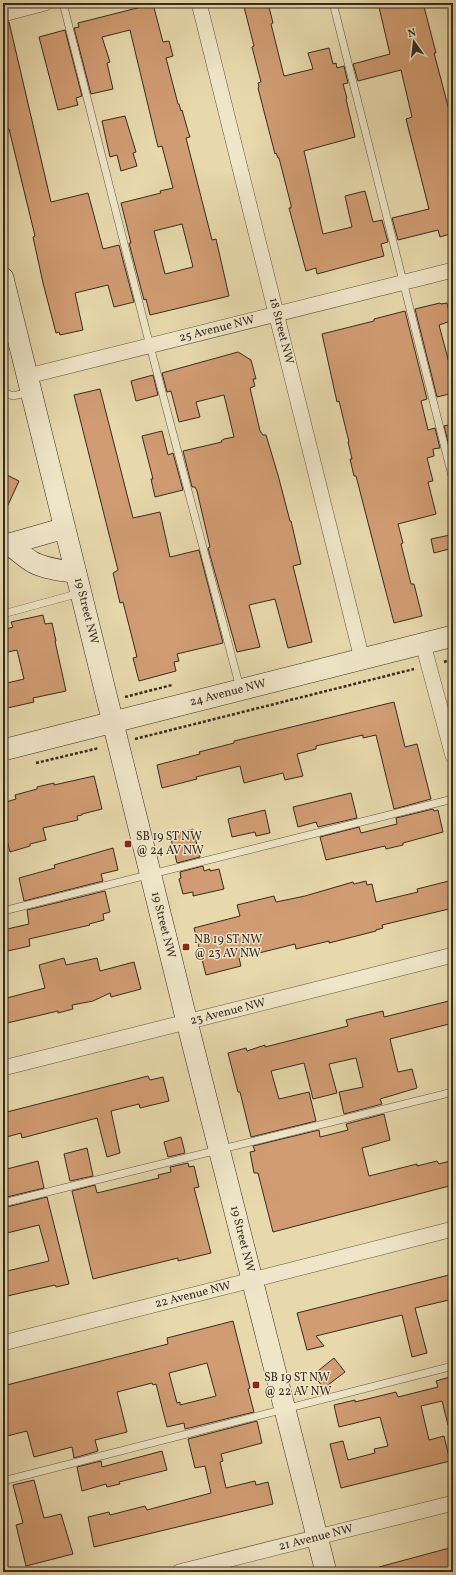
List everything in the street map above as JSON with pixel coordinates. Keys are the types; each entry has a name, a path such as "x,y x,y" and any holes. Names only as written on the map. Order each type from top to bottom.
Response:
{"street":[{"path":"3,14 45,3"},
{"name":"18 Street NW","path":"199,3 362,659"},
{"name":"25 Avenue NW","path":"30,384 150,346 453,270"},
{"name":"19 Street NW","path":"3,278 187,1022 326,1572"},
{"path":"6,543 65,528"},
{"path":"6,543 32,562 47,567 76,573"},
{"name":"24 Avenue NW","path":"3,750 453,636"},
{"path":"424,644 453,756"},
{"name":"23 Avenue NW","path":"3,1068 453,956"},
{"name":"22 Avenue NW","path":"3,1343 453,1229"},
{"name":"21 Avenue NW","path":"179,1572 453,1503"}],"lane":[{"path":"63,3 150,346 241,690"},
{"path":"333,3 453,480"},
{"path":"3,392 13,396 30,384"},
{"path":"3,614 81,593"},
{"path":"3,911 453,799"},
{"path":"3,1203 453,1092"},
{"path":"3,1481 453,1366"}],"path":[{"path":"446,661 453,659"},
{"path":"141,737 413,669"},
{"path":"34,764 95,749"}],"building":[{"path":"243,3 268,3 273,23 271,24 284,76 313,69 308,53 329,48 333,64 336,63 337,68 344,66 348,83 343,84 355,137 304,151 323,234 352,227 345,196 365,191 373,222 382,220 388,242 381,244 384,256 317,274 316,268 306,271 289,208 291,208 291,205 279,158 276,153 275,154 258,88 258,83 261,82"},
{"path":"378,3 423,3 436,53 434,53 453,125 453,233 440,237 438,230 398,240 392,218 429,209 406,119 412,117 401,70 358,81 353,64 390,54"},
{"path":"153,4 163,42 169,41 173,56 166,58 178,104 181,111 182,110 190,137 186,138 212,240 216,239 229,296 150,315 146,299 144,300 129,243 131,243 121,203 161,193 160,191 173,188 162,146 158,147 130,30 102,37 110,62 107,63 113,89 91,94 74,28 79,27 78,23","holes":["182,224 193,267 165,274 154,231"]},
{"path":"9,22 51,202 88,193 103,249 119,245 134,302 114,307 108,285 75,293 83,330 60,335 59,332 56,333 43,283 33,237 35,236 9,129 3,111 3,23"},
{"path":"65,30 82,96 76,98 78,105 58,110 39,37"},
{"path":"125,116 136,152 133,153 137,166 121,171 117,155 110,157 102,121"},
{"path":"440,303 447,303 451,321 439,325 453,378 453,393 437,397 415,309"},
{"path":"405,311 427,399 421,401 428,430 435,428 440,448 433,449 434,456 427,458 433,481 428,482 436,514 398,524 403,543 401,544 411,584 414,584 422,616 394,623 356,476 354,476 350,459 352,459 349,442 339,401 337,402 322,334 374,321 374,319"},
{"path":"238,352 251,360 256,379 253,379 255,386 250,388 260,431 263,435 266,435 291,521 301,564 293,566 312,642 288,648 275,599 249,605 260,647 237,652 208,548 210,547 197,491 195,487 192,487 183,451 222,442 221,441 224,439 234,437 224,395 196,402 200,417 179,422 171,391 167,392 162,373"},
{"path":"153,375 158,395 136,401 131,381"},
{"path":"100,389 133,518 160,512 170,557 199,550 223,643 177,654 179,661 174,662 176,671 139,681 133,658 137,657 123,602 120,603 113,573 118,570 74,395"},
{"path":"453,424 453,445 449,446 444,426"},
{"path":"162,431 168,455 173,453 183,490 155,497 151,479 153,479 142,436"},
{"path":"3,473 19,481 3,516"},
{"path":"450,535 453,548 434,553 431,539"},
{"path":"43,615 45,624 52,623 66,691 33,698 34,702 3,709 3,684 24,679 17,650 3,653 3,630 13,627 11,622"},
{"path":"394,702 405,747 417,744 431,799 394,809 376,735 363,738 363,735 316,746 316,749 297,754 303,776 285,780 283,773 244,783 240,766 196,777 197,779 162,788 157,765 200,754 199,752 234,743 234,741"},
{"path":"94,776 102,809 77,816 78,820 43,828 46,840 30,844 30,846 10,852 3,824 3,803 16,799 15,795 37,789 37,787 54,783 54,785"},
{"path":"351,793 357,818 318,827 316,822 298,827 293,807"},
{"path":"433,809 434,811 438,810 443,832 403,843 403,845 386,849 385,846 326,860 320,837 359,827 361,833 397,824 396,818"},
{"path":"265,810 270,833 256,836 255,832 232,837 228,819"},
{"path":"193,829 200,857 177,863 170,835"},
{"path":"113,848 118,870 101,874 103,881 24,901 19,878 55,868 54,865"},
{"path":"203,866 204,871 219,869 224,889 193,896 193,892 183,894 179,879 181,878 180,872"},
{"path":"453,880 453,908 382,925 383,928 376,931 329,943 329,941 296,949 295,944 239,958 241,966 206,975 194,928 240,916 237,905 274,896 276,902 305,896 353,882 354,884 366,881 367,885 372,884 376,902 418,892 417,889"},
{"path":"105,891 110,912 103,914 104,920 89,924 90,925 29,939 30,946 3,952 3,930 29,924 27,910"},
{"path":"64,958 66,965 97,958 100,971 134,962 141,989 111,997 110,993 93,1001 72,1005 73,1009 3,1024 3,999 45,988 39,965"},
{"path":"453,1000 453,1023 390,1039 398,1072 412,1069 417,1088 380,1099 382,1104 344,1114 339,1092 363,1087 356,1058 329,1064 337,1093 313,1099 304,1063 271,1071 279,1099 309,1092 316,1121 251,1137 240,1092 238,1092 228,1053 246,1048 247,1051 265,1045 265,1047 348,1026 346,1020 383,1011 384,1017"},
{"path":"148,1076 150,1080 163,1077 169,1101 140,1108 139,1104 111,1111 120,1153 107,1157 97,1118 22,1138 21,1133 3,1138 3,1113"},
{"path":"384,1114 390,1140 362,1148 369,1176 417,1164 417,1166 437,1161 439,1164 453,1160 453,1185 273,1232 258,1173 254,1173 250,1152 255,1151 253,1146 319,1130 320,1137 348,1130 346,1124"},
{"path":"181,1137 185,1153 168,1157 164,1142"},
{"path":"87,1148 93,1176 70,1181 64,1154"},
{"path":"38,1161 44,1188 3,1198 3,1170"},
{"path":"188,1163 189,1167 194,1166 199,1187 194,1188 211,1253 178,1261 178,1258 93,1279 72,1191 95,1185 97,1193 159,1178 158,1175 171,1172 170,1167"},
{"path":"47,1197 69,1284 56,1287 55,1285 3,1297 3,1272 49,1261 39,1225 3,1234 3,1208"},
{"path":"453,1274 453,1299 415,1308 427,1353 412,1357 402,1315 316,1336 324,1346 307,1350 297,1313"},
{"path":"233,1321 250,1388 248,1389 254,1412 185,1429 184,1423 167,1427 156,1384 153,1385 152,1383 117,1392 127,1432 95,1440 98,1451 74,1458 72,1447 34,1457 27,1431 3,1437 3,1386 168,1344 167,1338","holes":["207,1363 216,1396 180,1405 180,1402 177,1403 169,1373"]},
{"path":"334,1358 345,1372 324,1388 313,1375"},
{"path":"453,1376 453,1425 448,1425 442,1401 421,1406 429,1440 444,1436 450,1461 341,1488 330,1444 343,1441 348,1460 375,1453 374,1449 388,1446 380,1417 339,1427 334,1405 355,1400 355,1402 396,1392 398,1397 438,1387 436,1381"},
{"path":"257,1421 262,1443 221,1454 223,1461 220,1462 226,1488 255,1481 256,1485 268,1482 273,1504 94,1547 88,1517 109,1512 110,1515 145,1506 147,1510 211,1493 205,1466 195,1468 188,1439"},
{"path":"162,1451 167,1470 119,1482 120,1484 107,1487 106,1484 82,1491 77,1467 101,1461 102,1467"},
{"path":"34,1480 44,1518 61,1514 73,1554 26,1566 16,1525 23,1523 13,1485"},
{"path":"453,1547 453,1572 380,1572 379,1567"}],"place":[{"name":"SB 19 ST NW @ 24 AV NW","path":"128,844"},
{"name":"NB 19 ST NW @ 23 AV NW","path":"186,947"},
{"name":"SB 19 ST NW @ 22 AV NW","path":"256,1385"}]}
